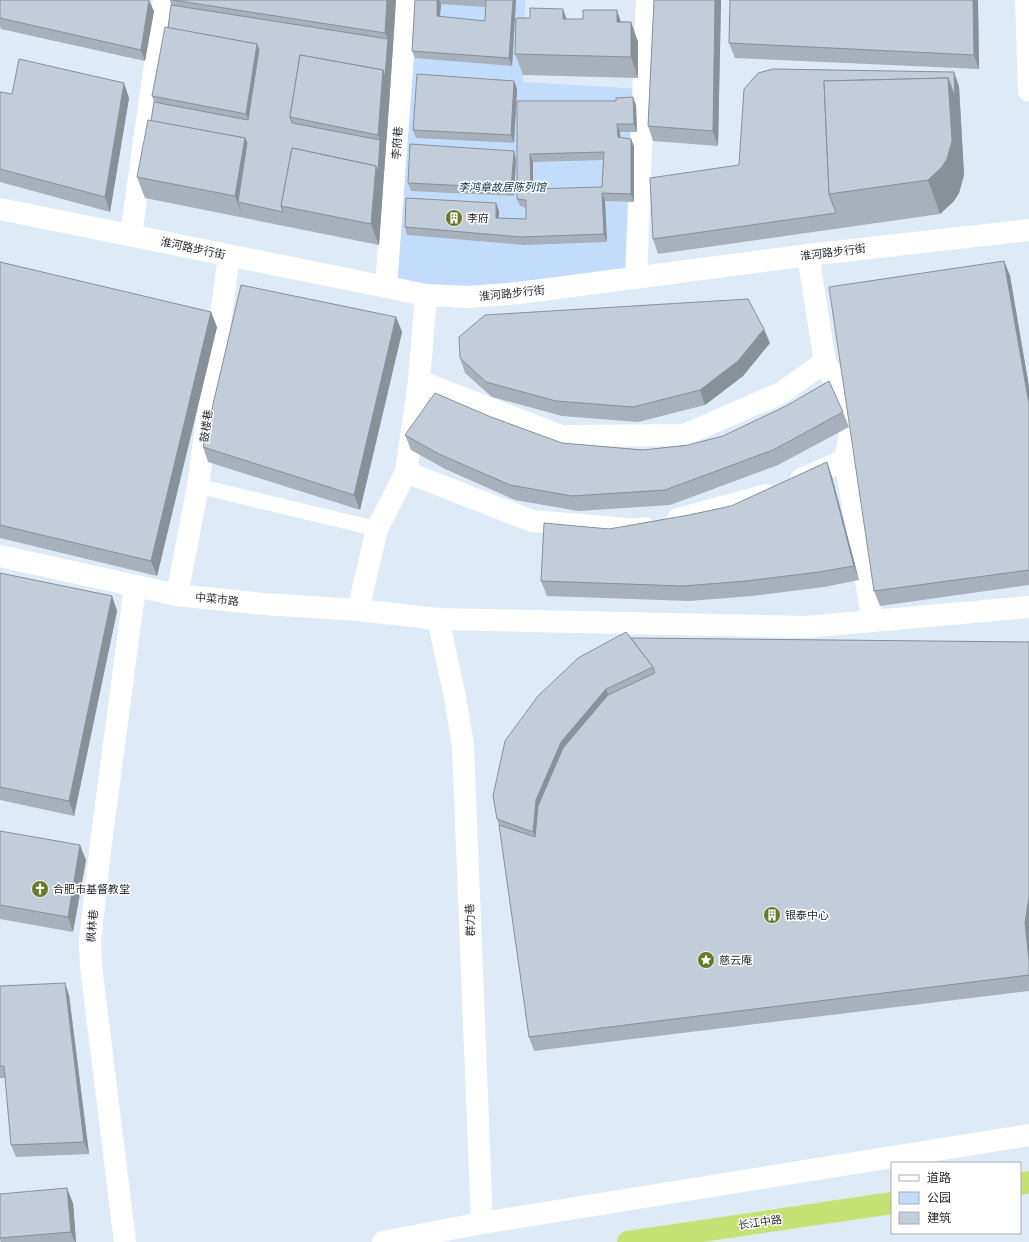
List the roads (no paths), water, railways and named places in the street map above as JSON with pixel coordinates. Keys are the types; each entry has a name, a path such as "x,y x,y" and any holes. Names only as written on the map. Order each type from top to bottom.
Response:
{"highway":[{"name":"长江中路","path":"628,1242 891,1203"}],"street":[{"path":"131,235 164,0"},
{"name":"李府巷","path":"386,287 408,0"},
{"path":"636,278 647,0"},
{"path":"1026,0 1029,91"},
{"name":"淮河路步行街","path":"0,209 426,295 468,297 519,293 808,255 1029,230"},
{"path":"808,255 825,362 841,396 850,425 850,435 845,460 873,621"},
{"name":"鼓楼巷","path":"176,594 198,486 229,256"},
{"path":"358,610 377,529 406,472 419,381 426,295"},
{"path":"419,381 561,436 684,435 781,393 825,362"},
{"path":"406,472 532,521 640,530 768,494 845,460"},
{"name":"中菜市路","path":"0,556 176,594 264,604 358,610 438,619 805,627 1029,607"},
{"name":"枫林巷","path":"125,1242 91,966 90,940 101,843 136,586"},
{"name":"群力巷","path":"438,619 455,697 463,746 482,1223"},
{"path":"383,1242 482,1223 1029,1135"}],"lane":[{"path":"198,486 377,529"}],"place":[{"name":"李府","path":"454,218"},
{"name":"合肥市基督教堂","path":"40,889"},
{"name":"银泰中心","path":"772,915"},
{"name":"慈云庵","path":"706,960"}],"park label":[{"name":"李鸿章故居陈列馆","path":"502,187"}]}
